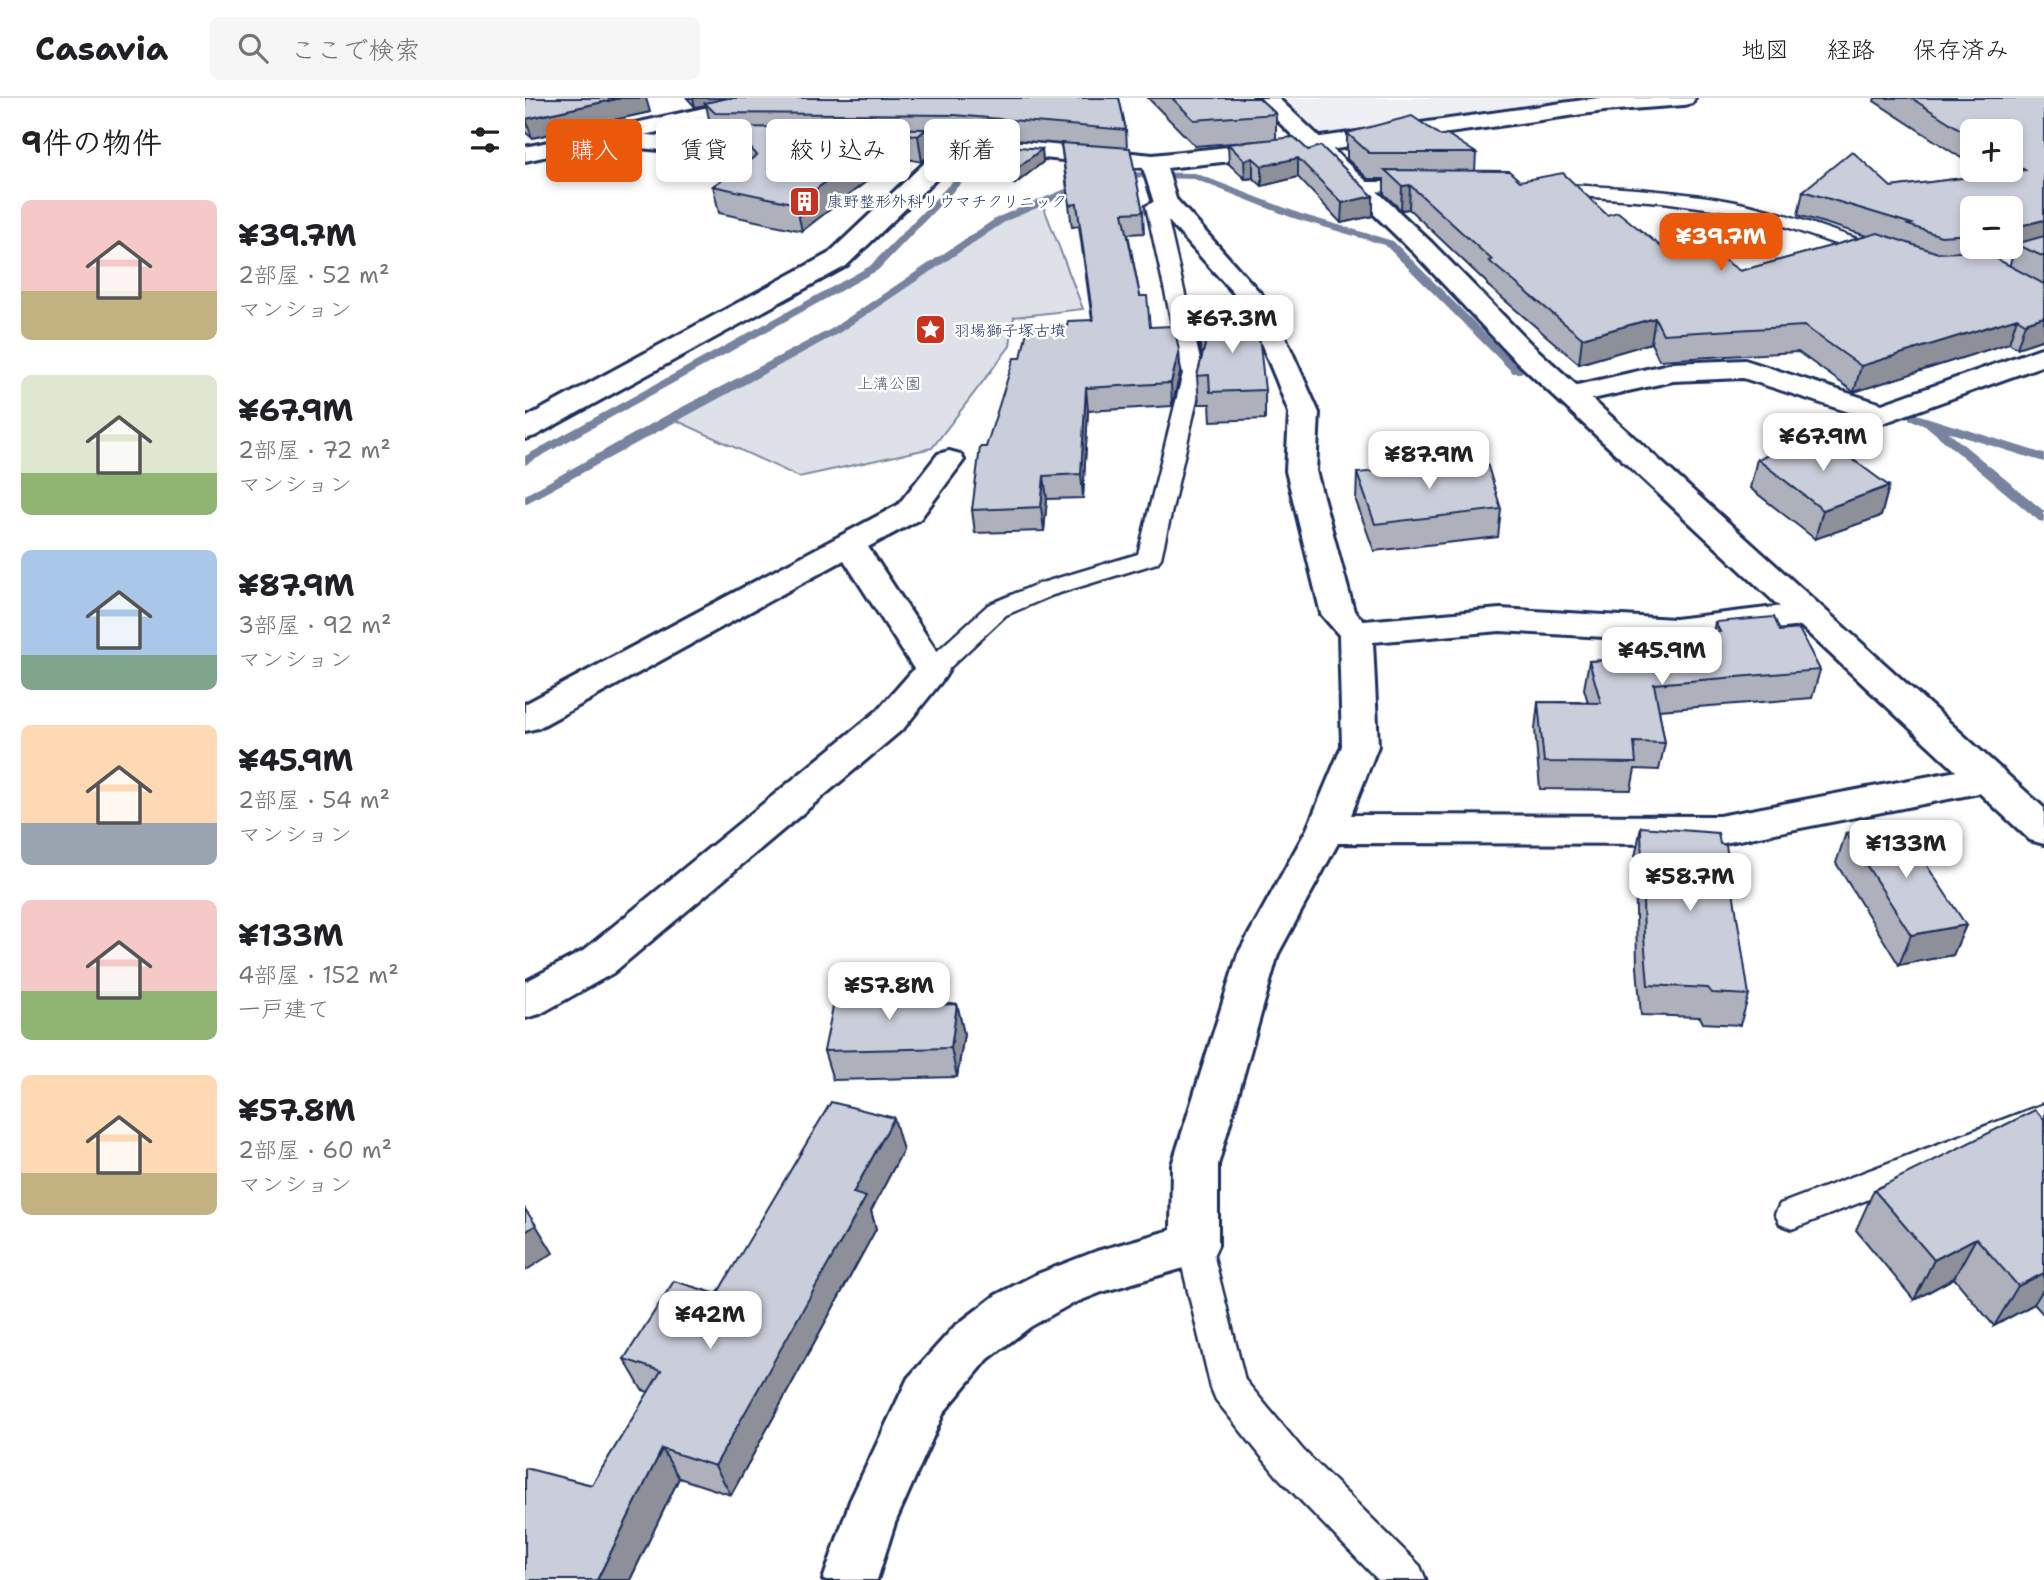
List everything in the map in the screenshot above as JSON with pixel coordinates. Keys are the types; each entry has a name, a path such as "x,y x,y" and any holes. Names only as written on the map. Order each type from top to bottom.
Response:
{"street":[{"path":"642,128 781,98"},
{"path":"1265,98 1570,395 2044,830"},
{"path":"1020,149 1158,178 1314,145 1604,104 1684,98"},
{"path":"642,142 766,144"},
{"path":"525,154 546,149"},
{"path":"850,1580 869,1520 926,1395 971,1343 1013,1311 1052,1290 1097,1272 1194,1245 1195,1165 1258,954 1326,829 1360,746 1356,633 1338,614 1301,471 1304,413 1258,305 1158,178"},
{"path":"525,430 837,260 924,182"},
{"path":"1983,267 2020,287"},
{"path":"1570,395 1673,372 1745,369 1883,414 2044,355"},
{"path":"525,719 909,512 949,460"},
{"path":"525,1002 598,962 891,719 932,670 850,544"},
{"path":"1356,633 1500,620 1675,630 1809,614"},
{"path":"1326,829 1719,830 1989,778"}],"lane":[{"path":"932,670 997,610 1044,590 1149,558 1193,373 1154,206 1158,178"},
{"path":"1358,187 1442,187"},
{"path":"1525,188 1621,193 1734,207 1779,218 1903,261"},
{"path":"1945,268 1983,267 2044,250"},
{"path":"1792,1214 2044,1116"},
{"path":"1194,1245 1229,1388 1290,1463 1406,1580"}],"shaded area":[{"path":"1281,98 1589,98 1324,136"}],"green space":[{"name":"上溝公園","path":"1041,200 1083,309 1014,317 1010,346 932,448 799,477 671,418 835,331 1002,219"}],"building":[{"path":"525,98 621,98 526,119"},
{"path":"728,98 1119,98 1126,130 954,115 715,113 705,103"},
{"path":"1172,98 1259,98 1276,114 1194,120"},
{"path":"1911,98 2044,98 2044,220 2023,225 2023,196 1960,196 1960,235 1941,236 1908,225 1912,224 1803,191 1852,151 1891,187 1960,178 1960,182 2023,182 2023,119 1960,119 1960,129"},
{"path":"1412,116 1441,136 1447,134 1476,153 1369,153 1347,133"},
{"path":"752,127 766,127 766,182 826,182 796,204 713,186 719,182 752,182 752,159 757,155 752,150"},
{"path":"910,129 924,129 918,136 910,134"},
{"path":"1294,137 1308,150 1321,146 1373,196 1342,203 1298,158 1262,166 1253,158 1244,160 1228,144"},
{"path":"1061,143 1130,148 1143,212 1123,213 1140,296 1147,296 1150,327 1174,326 1179,350 1171,383 1086,388 1081,474 1044,476 1041,507 972,510 980,447 986,447 1014,358 1021,358 1028,326 1067,326 1068,321 1093,320 1077,204 1070,205"},
{"path":"1020,147 1042,149 1020,166"},
{"path":"1385,170 1509,171 1520,181 1563,173 1607,215 1618,212 1665,250 1697,241 1740,271 1878,233 1938,253 1960,252 1960,259 1997,259 2044,284 2044,317 2025,323 2017,318 1861,366 1804,326 1663,334 1655,318 1582,338 1489,261 1492,260 1410,185 1402,186"},
{"path":"2044,236 2044,257 2023,247 2023,242"},
{"path":"1257,318 1265,390 1210,392 1209,375 1197,376 1205,345 1199,320"},
{"path":"1822,437 1889,486 1823,510 1757,459"},
{"path":"1486,460 1501,509 1375,524 1357,473"},
{"path":"1774,617 1780,631 1799,629 1820,670 1654,684 1665,743 1634,742 1636,763 1544,762 1538,702 1601,703 1589,661 1617,660 1612,645 1702,640 1699,634 1720,632 1715,622"},
{"path":"1900,825 1966,925 1911,935 1846,833"},
{"path":"1641,827 1718,833 1720,844 1726,845 1749,995 1712,993 1708,988 1648,985"},
{"path":"930,989 927,1005 957,1004 951,1048 824,1051 836,992"},
{"path":"831,1102 894,1118 853,1193 866,1197 715,1466 662,1449 597,1580 525,1580 525,1468 592,1485 661,1371 624,1359 674,1281 717,1294"},
{"path":"2035,1110 2044,1119 2044,1273 2018,1286 1976,1238 1934,1260 1874,1190"},
{"path":"525,1209 536,1225 525,1232"}],"waterway":[{"path":"1115,175 1195,176 1297,216 1389,243 1517,371"},
{"path":"525,461 874,268 957,182"},
{"path":"525,500 671,418 835,331 1002,219 1087,183"},
{"path":"1913,417 2044,458"},
{"path":"1930,423 2044,518"}],"place":[{"name":"康野整形外科リウマチクリニック","path":"804,201"},
{"name":"羽場獅子塚古墳","path":"931,330"}]}
